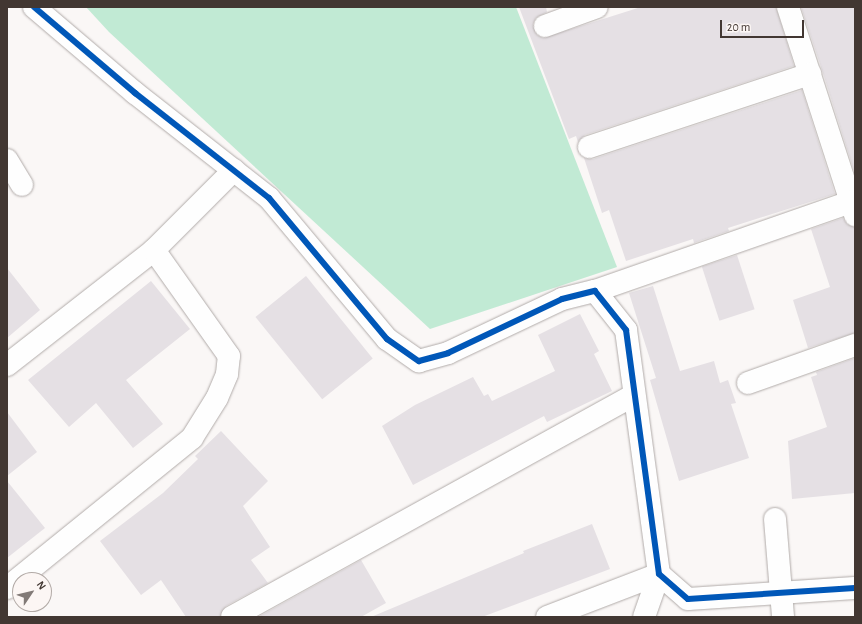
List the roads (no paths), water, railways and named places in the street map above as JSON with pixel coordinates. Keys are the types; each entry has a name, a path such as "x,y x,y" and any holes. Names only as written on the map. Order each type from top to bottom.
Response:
{"street":[{"path":"34,7 135,93 269,198 387,340 419,361 448,353 562,299 595,291 853,209 788,7"},
{"path":"545,26 597,7"},
{"path":"589,147 810,74"},
{"path":"7,160 22,185"},
{"path":"7,365 154,250 234,170"},
{"path":"7,588 192,438 217,398 227,374 229,356 154,250"},
{"path":"595,291 626,330 659,574 644,617"},
{"path":"748,383 855,345"},
{"path":"232,617 634,395"},
{"path":"776,519 783,617"},
{"path":"659,574 688,599 855,588"},
{"path":"547,617 659,574"}]}
